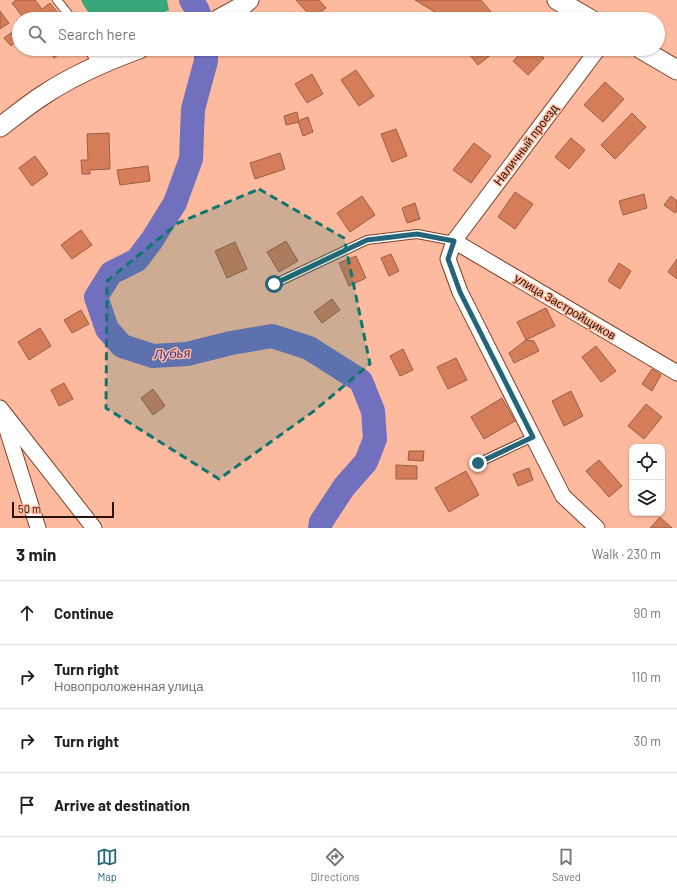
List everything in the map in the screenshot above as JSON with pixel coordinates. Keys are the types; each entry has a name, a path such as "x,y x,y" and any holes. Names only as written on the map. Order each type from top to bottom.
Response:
{"street":[{"path":"232,12 249,0"},
{"path":"557,0 578,12"},
{"path":"0,127 45,94 119,56"},
{"name":"Наличный проезд","path":"454,241 593,56"},
{"path":"653,56 677,70"},
{"path":"454,241 448,259 460,292 564,496 597,528"},
{"name":"улица Застройщиков","path":"454,241 677,373"},
{"path":"0,409 38,528"},
{"path":"0,409 94,528"}],"lane":[{"path":"57,0 66,12"},
{"path":"92,56 97,66"},
{"path":"274,284 367,240 417,234 454,241"},
{"path":"478,463 533,437"}],"highlighted area":[{"path":"259,189 344,238 370,364 314,411 219,479 106,408 107,281 178,223"}],"green space":[{"path":"81,0 167,0 169,10 165,12 88,12"}],"shaded area":[{"path":"179,0 203,0 207,5 190,12 186,12"}],"building":[{"path":"16,0 35,0 42,9 50,3 57,12 19,12 12,3"},
{"path":"296,0 319,0 326,8 321,12 307,12"},
{"path":"415,0 481,0 491,12 435,12"},
{"path":"0,11 9,23 0,29"},
{"path":"12,32 12,45 11,46 4,38"},
{"path":"471,56 489,56 478,65"},
{"path":"518,56 542,56 544,58 528,75 513,61"},
{"path":"356,70 374,96 359,106 341,80"},
{"path":"312,74 323,94 307,103 295,84"},
{"path":"605,82 624,99 603,122 584,105"},
{"path":"297,112 299,122 286,125 284,116"},
{"path":"632,113 646,127 615,159 601,145"},
{"path":"308,117 313,132 303,136 298,121"},
{"path":"396,129 407,156 392,162 381,134"},
{"path":"109,133 110,169 90,170 90,174 82,174 81,160 88,160 87,134"},
{"path":"571,138 585,150 569,169 555,157"},
{"path":"474,143 491,156 471,183 453,170"},
{"path":"280,153 285,169 255,179 250,163"},
{"path":"35,156 48,174 32,186 19,168"},
{"path":"148,166 150,181 120,185 117,170"},
{"path":"515,192 533,204 515,229 498,217"},
{"path":"644,194 647,208 623,215 619,201"},
{"path":"362,196 375,215 350,232 337,213"},
{"path":"671,196 677,201 677,211 675,213 664,205"},
{"path":"415,203 420,219 407,223 402,208"},
{"path":"81,230 92,245 72,259 61,245"},
{"path":"286,241 298,261 279,272 267,252"},
{"path":"235,242 247,269 227,278 215,251"},
{"path":"391,254 399,271 389,276 381,258"},
{"path":"356,256 366,278 349,286 339,263"},
{"path":"677,259 677,279 668,272"},
{"path":"619,263 631,271 620,289 608,281"},
{"path":"332,299 340,310 322,323 314,312"},
{"path":"546,308 555,326 526,340 517,322"},
{"path":"81,310 89,324 72,333 64,320"},
{"path":"40,328 51,346 29,360 18,342"},
{"path":"526,340 534,341 539,351 514,363 509,353"},
{"path":"596,346 616,371 601,382 582,357"},
{"path":"403,349 413,370 400,376 390,356"},
{"path":"456,358 467,380 448,389 437,367"},
{"path":"652,369 661,375 652,391 642,384"},
{"path":"64,383 73,399 59,406 51,390"},
{"path":"153,389 165,406 153,415 141,398"},
{"path":"571,391 583,416 564,426 552,401"},
{"path":"502,398 515,421 484,439 471,417"},
{"path":"646,404 662,417 644,439 628,426"},
{"path":"409,451 424,451 423,461 408,460"},
{"path":"599,460 622,486 609,497 586,471"},
{"path":"396,465 417,466 417,479 396,479"},
{"path":"529,468 533,480 518,486 513,474"},
{"path":"466,471 479,495 449,512 435,488"},
{"path":"660,517 672,528 650,528"}],"waterway":[{"name":"Лубья","path":"191,0 198,12"},
{"name":"Лубья","path":"206,56 193,109 191,159 175,203 152,240 137,260 111,273 96,297 107,329 122,346 153,356 187,354 231,343 272,336 309,348 361,381 373,411 375,439 366,462 344,487 321,522 320,528"}],"route":[{"path":"274,284 367,240 417,234 454,241 448,259 460,292 533,437 478,463"}]}
